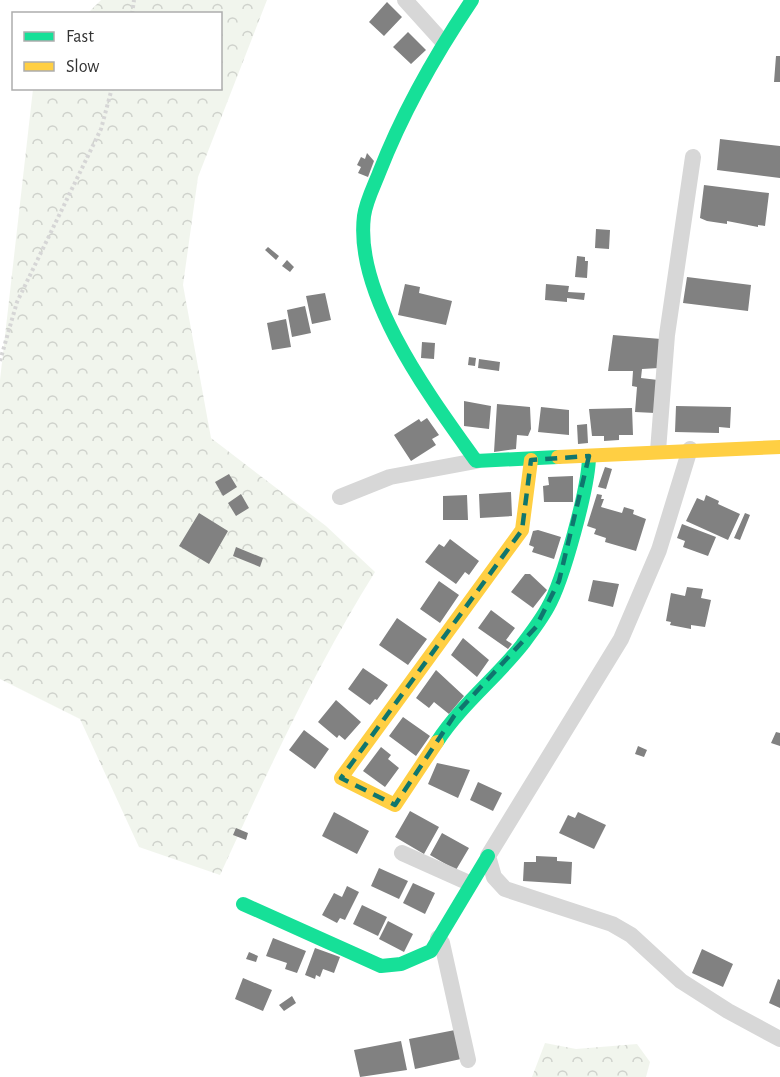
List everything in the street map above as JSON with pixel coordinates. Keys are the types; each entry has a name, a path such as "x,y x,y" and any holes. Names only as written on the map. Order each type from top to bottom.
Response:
{"street":[{"path":"405,0 444,42"},
{"path":"472,0 444,42 393,132 364,218 367,251 389,322 441,412 476,461"},
{"path":"658,451 667,335 693,157"},
{"path":"340,497 390,477 476,461 531,460 690,449 780,447"},
{"path":"243,904 381,966 401,964 431,951 469,883 488,856 621,639 659,550 690,449"},
{"path":"531,460 522,531 341,778 395,805 454,716 521,646 549,606 569,547 590,470 589,456"},
{"path":"402,853 469,883"},
{"path":"488,856 494,877 505,889 612,924 632,935 681,981 728,1011 780,1039"},
{"path":"438,938 442,943 468,1060"}],"path":[{"path":"0,361 17,302 101,129 111,90"}],"highlighted area":[{"path":"589,456 559,581 536,627 454,716 395,805 341,778 522,530 531,460"}],"green space":[{"path":"101,0 267,0 198,177 183,285 211,438 326,526 375,572 312,683 220,875 139,847 80,719 0,679 0,380 33,90 222,90 222,12 89,12"},
{"path":"545,1043 576,1049 637,1044 650,1062 646,1077 532,1077"}],"building":[{"path":"387,2 402,17 384,36 369,22"},
{"path":"408,32 426,50 411,64 393,47"},
{"path":"776,56 780,56 780,82 774,82"},
{"path":"720,139 780,146 780,178 717,170"},
{"path":"367,153 374,161 368,177 358,173 361,167 357,165 361,157 365,159"},
{"path":"704,185 769,193 765,226 758,225 758,227 727,221 727,224 700,218"},
{"path":"596,229 610,230 609,249 595,248"},
{"path":"268,247 279,256 276,260 265,250"},
{"path":"577,256 585,257 585,261 588,261 587,278 575,277"},
{"path":"287,260 294,267 290,272 282,266"},
{"path":"687,277 751,285 748,311 683,303"},
{"path":"405,284 420,287 419,293 452,301 446,325 398,315"},
{"path":"546,284 569,286 568,292 585,293 584,300 567,298 567,302 545,300"},
{"path":"325,293 331,320 312,324 306,296"},
{"path":"305,306 311,333 292,337 287,310"},
{"path":"286,319 291,347 272,350 267,323"},
{"path":"613,335 661,339 659,368 642,369 641,378 658,380 655,413 635,412 637,387 632,386 633,371 608,371"},
{"path":"422,342 435,343 434,359 421,358"},
{"path":"469,357 476,358 475,366 468,365"},
{"path":"479,359 500,362 499,371 478,368"},
{"path":"464,401 491,406 489,429 464,426"},
{"path":"497,404 530,407 531,429 528,436 517,435 516,449 494,452"},
{"path":"676,406 731,407 730,428 719,427 719,433 675,432"},
{"path":"541,407 569,410 569,435 538,432"},
{"path":"632,408 633,435 619,435 619,440 604,441 604,436 592,436 589,409"},
{"path":"427,418 439,435 432,439 436,445 411,461 394,435 419,419 421,422"},
{"path":"587,424 588,443 578,444 577,425"},
{"path":"605,467 612,469 606,489 598,487"},
{"path":"229,474 237,487 223,496 215,482"},
{"path":"573,476 573,502 544,502 543,486 549,485 548,477"},
{"path":"511,492 512,516 480,518 479,494"},
{"path":"241,494 249,508 236,516 228,503"},
{"path":"597,494 602,495 601,499 604,499 601,507 622,513 624,507 634,510 633,514 646,519 636,551 605,542 606,538 594,534 596,529 587,526"},
{"path":"467,495 468,520 443,520 443,496"},
{"path":"706,495 719,501 718,504 740,514 728,540 686,521 697,498 704,501"},
{"path":"199,513 228,531 209,564 179,546"},
{"path":"745,513 750,515 740,540 734,538"},
{"path":"682,524 716,537 708,556 683,547 685,541 677,538"},
{"path":"538,530 561,537 554,559 532,552 534,547 529,545 533,531"},
{"path":"450,539 479,561 469,575 465,572 456,584 425,562 439,544 444,547"},
{"path":"236,547 263,558 260,567 233,556"},
{"path":"525,574 530,574 547,590 533,608 511,592"},
{"path":"593,580 619,584 613,607 588,601"},
{"path":"439,581 459,595 440,623 420,609"},
{"path":"687,587 703,589 701,598 711,600 705,627 691,625 691,629 670,625 671,622 666,621 671,593 685,596"},
{"path":"491,610 515,628 506,640 512,644 508,649 478,628"},
{"path":"397,618 427,639 408,665 379,645"},
{"path":"463,638 489,660 477,677 451,655"},
{"path":"363,668 388,685 377,700 375,699 370,705 348,689"},
{"path":"436,670 464,696 449,714 434,702 429,708 416,698"},
{"path":"336,700 361,722 345,740 339,735 337,738 318,722"},
{"path":"403,717 430,736 416,756 389,736"},
{"path":"304,730 329,749 315,769 289,750"},
{"path":"776,732 780,733 780,746 771,743"},
{"path":"638,746 647,750 644,757 635,754"},
{"path":"381,747 391,755 388,759 399,768 385,787 363,771"},
{"path":"437,763 470,770 458,798 428,784"},
{"path":"478,782 502,793 493,811 470,800"},
{"path":"410,811 439,827 424,854 395,837"},
{"path":"334,812 369,831 357,854 322,836"},
{"path":"578,812 606,825 594,849 559,833 568,815 575,818"},
{"path":"236,828 248,833 246,840 233,835"},
{"path":"442,833 469,848 456,870 430,855"},
{"path":"536,856 557,857 557,861 572,862 571,884 523,881 524,862 536,862"},
{"path":"379,868 408,881 399,899 371,886"},
{"path":"413,883 435,893 425,914 403,903"},
{"path":"347,886 359,892 345,920 340,918 337,923 322,915 334,893 342,897"},
{"path":"362,905 387,917 378,936 353,924"},
{"path":"388,921 413,934 404,952 379,939"},
{"path":"273,938 306,951 297,973 285,969 287,963 266,956"},
{"path":"315,948 340,957 334,973 323,969 320,977 316,975 315,979 305,975"},
{"path":"702,949 733,964 723,987 692,973"},
{"path":"249,952 258,956 256,962 246,959"},
{"path":"243,978 272,990 263,1011 235,999"},
{"path":"778,979 780,980 780,1008 769,1003"},
{"path":"292,996 296,1003 284,1011 279,1005"},
{"path":"455,1030 461,1059 415,1069 409,1039"},
{"path":"401,1041 407,1070 360,1077 354,1050"}],"traffic: fast":[{"path":"472,0 421,84 388,150 365,210 364,247 371,279 383,312 400,345 439,408 476,461 558,457"},
{"path":"437,742 457,716 522,645 548,607 561,577 574,533 585,489 589,456"},
{"path":"243,904 381,966 401,964 431,951 488,856"}],"traffic: slow":[{"path":"558,457 780,447"},
{"path":"437,742 395,805 341,778 522,530 531,460"}]}
